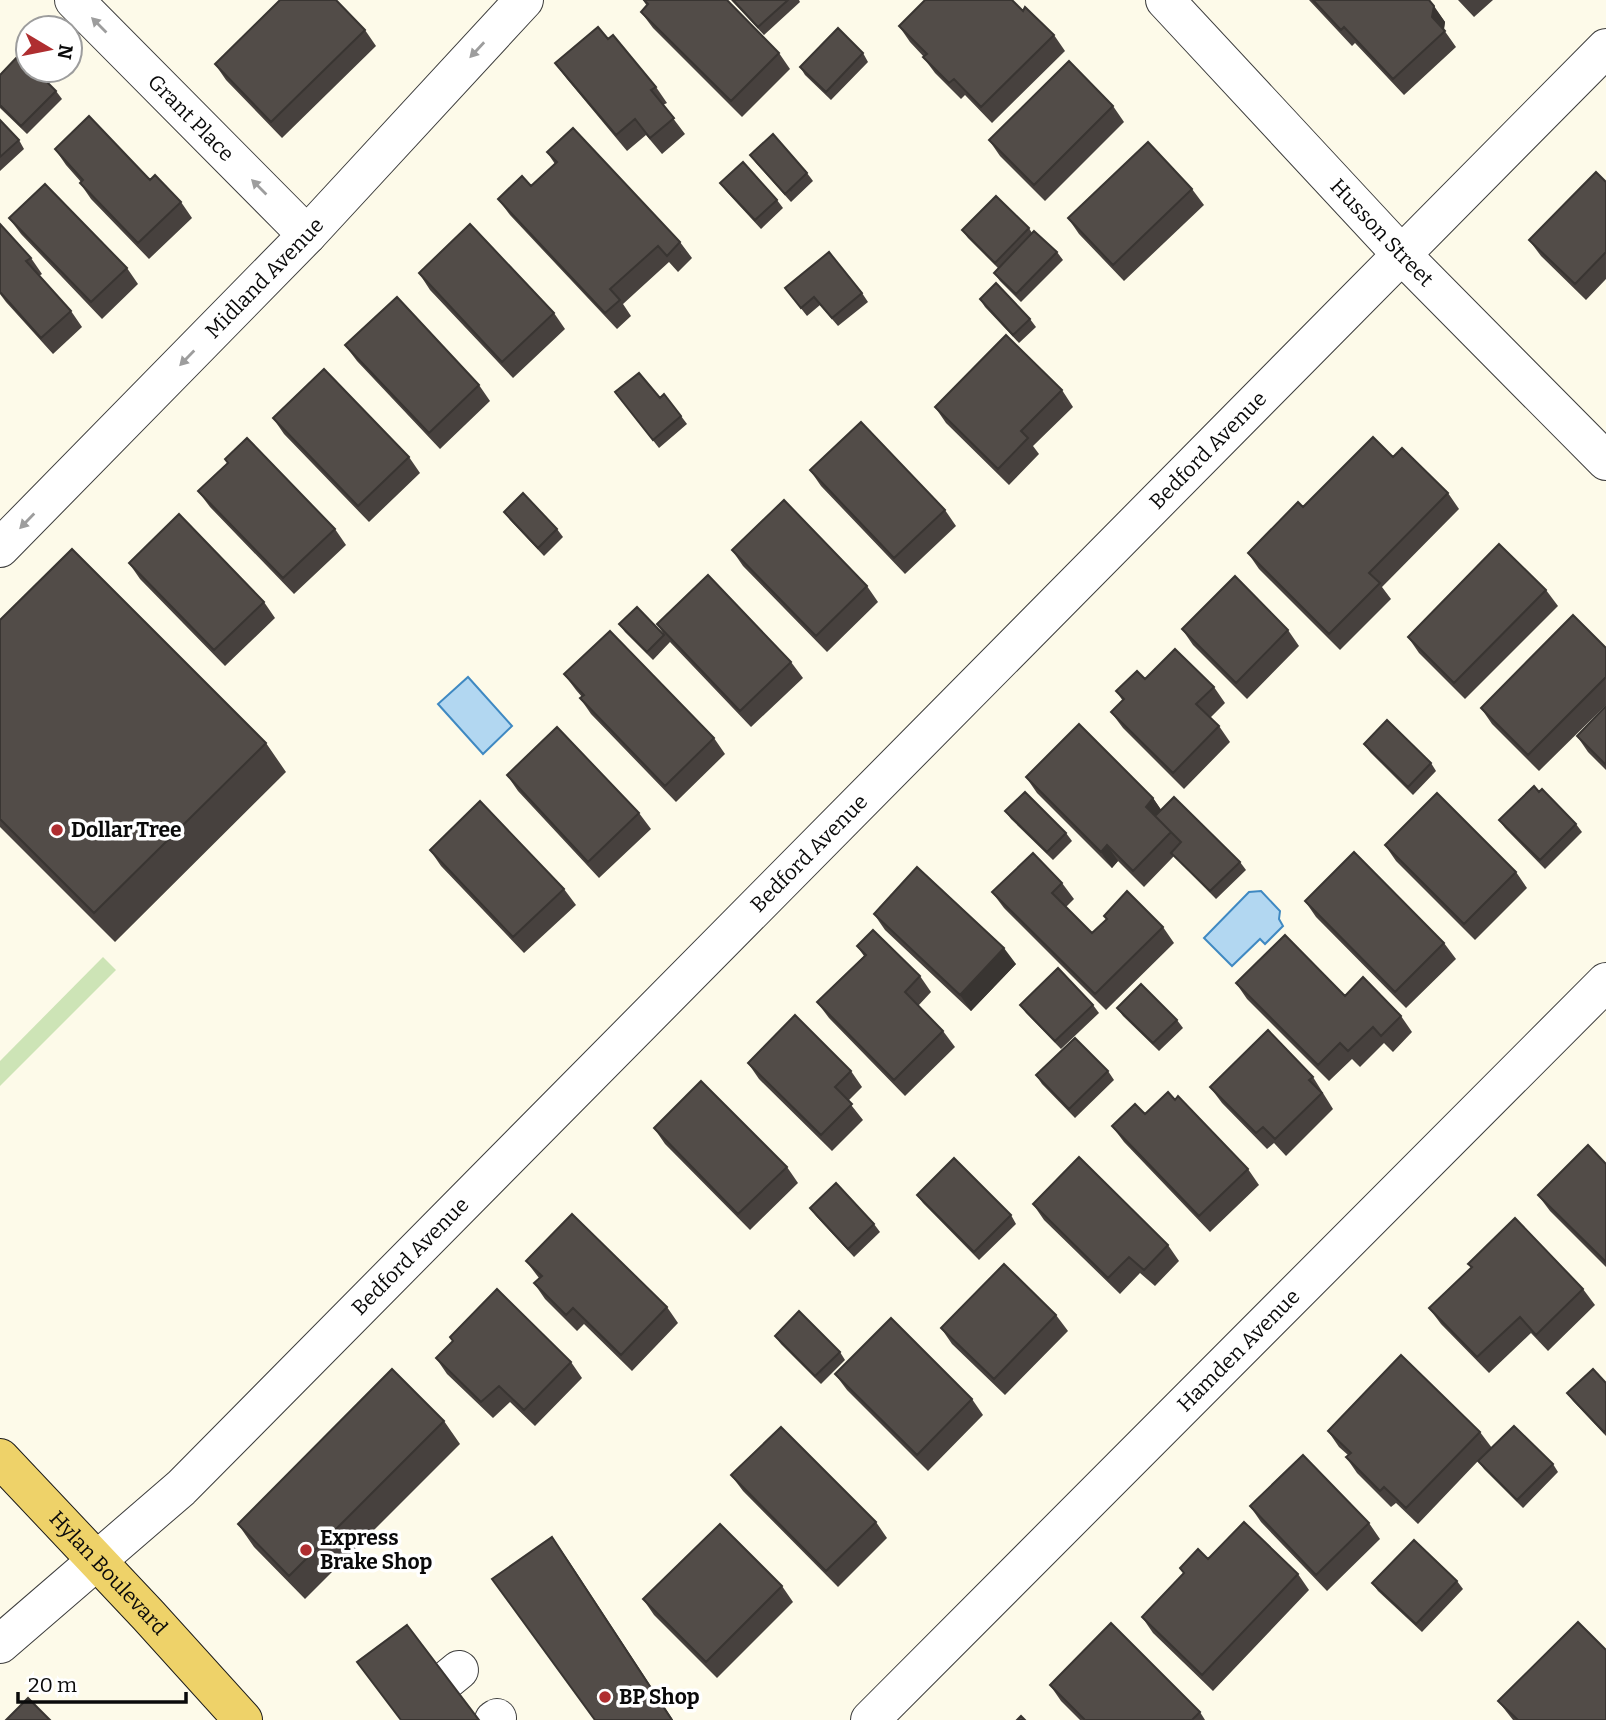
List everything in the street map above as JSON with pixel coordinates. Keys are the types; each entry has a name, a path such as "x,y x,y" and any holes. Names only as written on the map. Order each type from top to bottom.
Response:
{"main road":[{"name":"Hylan Boulevard","path":"0,1458 243,1720"}],"street":[{"name":"Grant Place","path":"74,0 307,235"},
{"name":"Midland Avenue","path":"0,548 307,235 524,0"},
{"name":"Husson Street","path":"1166,0 1401,254 1606,461"},
{"name":"Bedford Avenue","path":"0,1644 181,1488 1606,48"},
{"name":"Hamden Avenue","path":"870,1720 1606,982"}],"green space":[{"path":"103,957 116,970 0,1086 0,1061"}],"water":[{"path":"468,677 512,726 483,754 438,704"},
{"path":"1261,891 1280,911 1279,919 1283,926 1265,944 1260,939 1232,966 1204,938 1249,892"}],"building":[{"path":"280,0 336,0 365,30 271,122 215,64"},
{"path":"644,0 727,0 779,53 731,101 641,12 648,4"},
{"path":"733,0 788,0 758,27"},
{"path":"925,0 1012,0 1023,11 1025,7 1054,35 981,107 954,79 949,83 923,57 927,54 899,26"},
{"path":"1313,0 1429,0 1434,6 1432,17 1445,31 1393,79 1344,27 1341,30"},
{"path":"598,27 608,39 613,35 656,87 651,90 674,118 650,138 635,119 616,135 555,63"},
{"path":"838,28 863,53 826,92 800,67"},
{"path":"14,60 14,84 49,84 56,91 21,126 0,105 0,75"},
{"path":"1069,61 1113,106 1034,185 989,140"},
{"path":"89,116 150,180 155,175 181,202 138,243 80,183 83,180 55,149"},
{"path":"0,120 19,140 0,157"},
{"path":"573,128 680,242 667,256 658,246 610,289 620,300 605,313 498,199 522,176 531,186 557,162 547,152"},
{"path":"773,134 807,173 785,194 750,155"},
{"path":"1148,142 1192,189 1113,265 1068,218"},
{"path":"743,162 777,200 755,220 720,183"},
{"path":"1596,172 1606,182 1606,252 1575,284 1529,240"},
{"path":"45,184 127,268 91,302 9,218"},
{"path":"996,196 1029,228 995,263 962,230"},
{"path":"0,224 31,258 26,261 71,311 41,338 0,292"},
{"path":"470,224 554,313 502,362 419,273"},
{"path":"1034,231 1057,252 1016,294 994,273"},
{"path":"829,252 862,293 832,318 814,297 801,308 785,288"},
{"path":"996,283 1030,319 1013,335 980,299"},
{"path":"397,297 479,385 429,433 345,345"},
{"path":"1006,335 1062,390 1021,431 1028,438 998,469 935,407"},
{"path":"324,369 409,457 358,506 273,418"},
{"path":"639,373 660,398 664,394 681,416 653,440 615,392"},
{"path":"861,422 945,510 894,558 810,470"},
{"path":"1373,437 1393,457 1402,448 1448,493 1369,573 1380,583 1329,634 1248,553 1298,502 1303,507"},
{"path":"247,438 335,529 283,578 198,491 228,463 225,459"},
{"path":"523,493 557,529 538,548 504,512"},
{"path":"784,500 867,586 816,636 732,550"},
{"path":"179,514 264,602 214,650 129,563"},
{"path":"1499,544 1546,590 1454,683 1408,637"},
{"path":"72,549 266,743 94,913 0,819 0,620"},
{"path":"708,575 791,662 740,711 657,624"},
{"path":"1235,576 1288,630 1236,683 1182,629"},
{"path":"637,607 664,635 647,652 619,624"},
{"path":"1573,615 1606,648 1606,677 1528,755 1481,708"},
{"path":"610,631 714,738 665,786 580,698 584,695 564,674"},
{"path":"1175,649 1214,687 1196,704 1219,726 1173,773 1111,712 1124,699 1116,691 1137,671 1145,679"},
{"path":"1606,706 1606,765 1577,736"},
{"path":"1387,720 1431,763 1408,787 1364,744"},
{"path":"1079,724 1153,798 1146,807 1171,832 1133,871 1107,845 1101,852 1026,777"},
{"path":"557,727 639,813 588,862 507,775"},
{"path":"1534,786 1539,792 1542,789 1576,824 1540,860 1499,820"},
{"path":"1025,792 1066,833 1047,852 1005,811"},
{"path":"1437,793 1516,872 1464,924 1385,845"},
{"path":"1174,797 1240,862 1210,891 1171,853 1181,842 1155,816"},
{"path":"480,801 564,889 513,937 430,850"},
{"path":"1354,852 1444,943 1395,992 1305,901"},
{"path":"1033,853 1062,883 1052,893 1092,933 1107,919 1104,916 1127,891 1163,927 1095,994 992,892"},
{"path":"917,867 1004,948 960,995 874,914"},
{"path":"873,930 920,976 905,992 943,1031 894,1080 817,1002 866,955 857,946"},
{"path":"1285,935 1345,996 1363,977 1401,1016 1381,1036 1373,1027 1348,1051 1340,1043 1318,1065 1236,983"},
{"path":"1058,968 1093,1005 1055,1041 1020,1005"},
{"path":"1141,984 1177,1020 1153,1043 1117,1008"},
{"path":"795,1015 851,1071 835,1087 852,1104 821,1135 748,1063"},
{"path":"1268,1030 1313,1077 1309,1080 1322,1093 1275,1139 1263,1127 1256,1133 1210,1087"},
{"path":"1075,1038 1108,1071 1069,1109 1036,1075"},
{"path":"701,1081 787,1167 738,1214 654,1128"},
{"path":"1168,1092 1175,1100 1178,1096 1248,1169 1199,1216 1112,1126 1135,1104 1145,1114"},
{"path":"1588,1145 1606,1164 1606,1262 1538,1195"},
{"path":"1079,1157 1168,1245 1144,1270 1129,1257 1108,1278 1033,1204"},
{"path":"954,1158 1011,1215 974,1252 917,1195"},
{"path":"836,1183 874,1224 848,1249 810,1208"},
{"path":"572,1214 667,1307 621,1355 573,1308 566,1315 534,1283 542,1276 526,1261"},
{"path":"1515,1218 1583,1289 1536,1335 1520,1317 1477,1357 1429,1308 1472,1267 1468,1264"},
{"path":"1004,1264 1056,1315 994,1379 941,1328"},
{"path":"497,1289 571,1362 524,1410 499,1386 481,1402 436,1358 453,1341 450,1337"},
{"path":"799,1311 840,1352 815,1376 775,1336"},
{"path":"891,1318 972,1399 917,1455 835,1374"},
{"path":"1401,1355 1480,1432 1406,1508 1384,1487 1380,1491 1346,1457 1351,1453 1328,1431"},
{"path":"392,1369 444,1421 289,1576 238,1524"},
{"path":"1593,1369 1606,1383 1604,1432 1567,1393"},
{"path":"1514,1426 1553,1464 1517,1500 1478,1461"},
{"path":"781,1427 876,1522 826,1571 731,1475"},
{"path":"1303,1455 1369,1523 1316,1575 1250,1506"},
{"path":"1244,1522 1298,1574 1202,1675 1142,1617 1184,1573 1180,1568 1198,1549 1208,1559"},
{"path":"720,1524 782,1586 706,1662 643,1599"},
{"path":"552,1537 672,1720 595,1720 492,1579"},
{"path":"1414,1540 1457,1581 1416,1624 1372,1583"},
{"path":"1578,1622 1606,1650 1606,1720 1518,1720 1498,1701"},
{"path":"1111,1623 1200,1712 1192,1720 1085,1720 1050,1685"},
{"path":"407,1625 479,1720 401,1720 357,1662"},
{"path":"28,1698 50,1720 6,1720"}],"place":[{"name":"Dollar Tree","path":"57,830"},
{"name":"Express Brake Shop","path":"306,1550"},
{"name":"BP Shop","path":"605,1697"}]}
